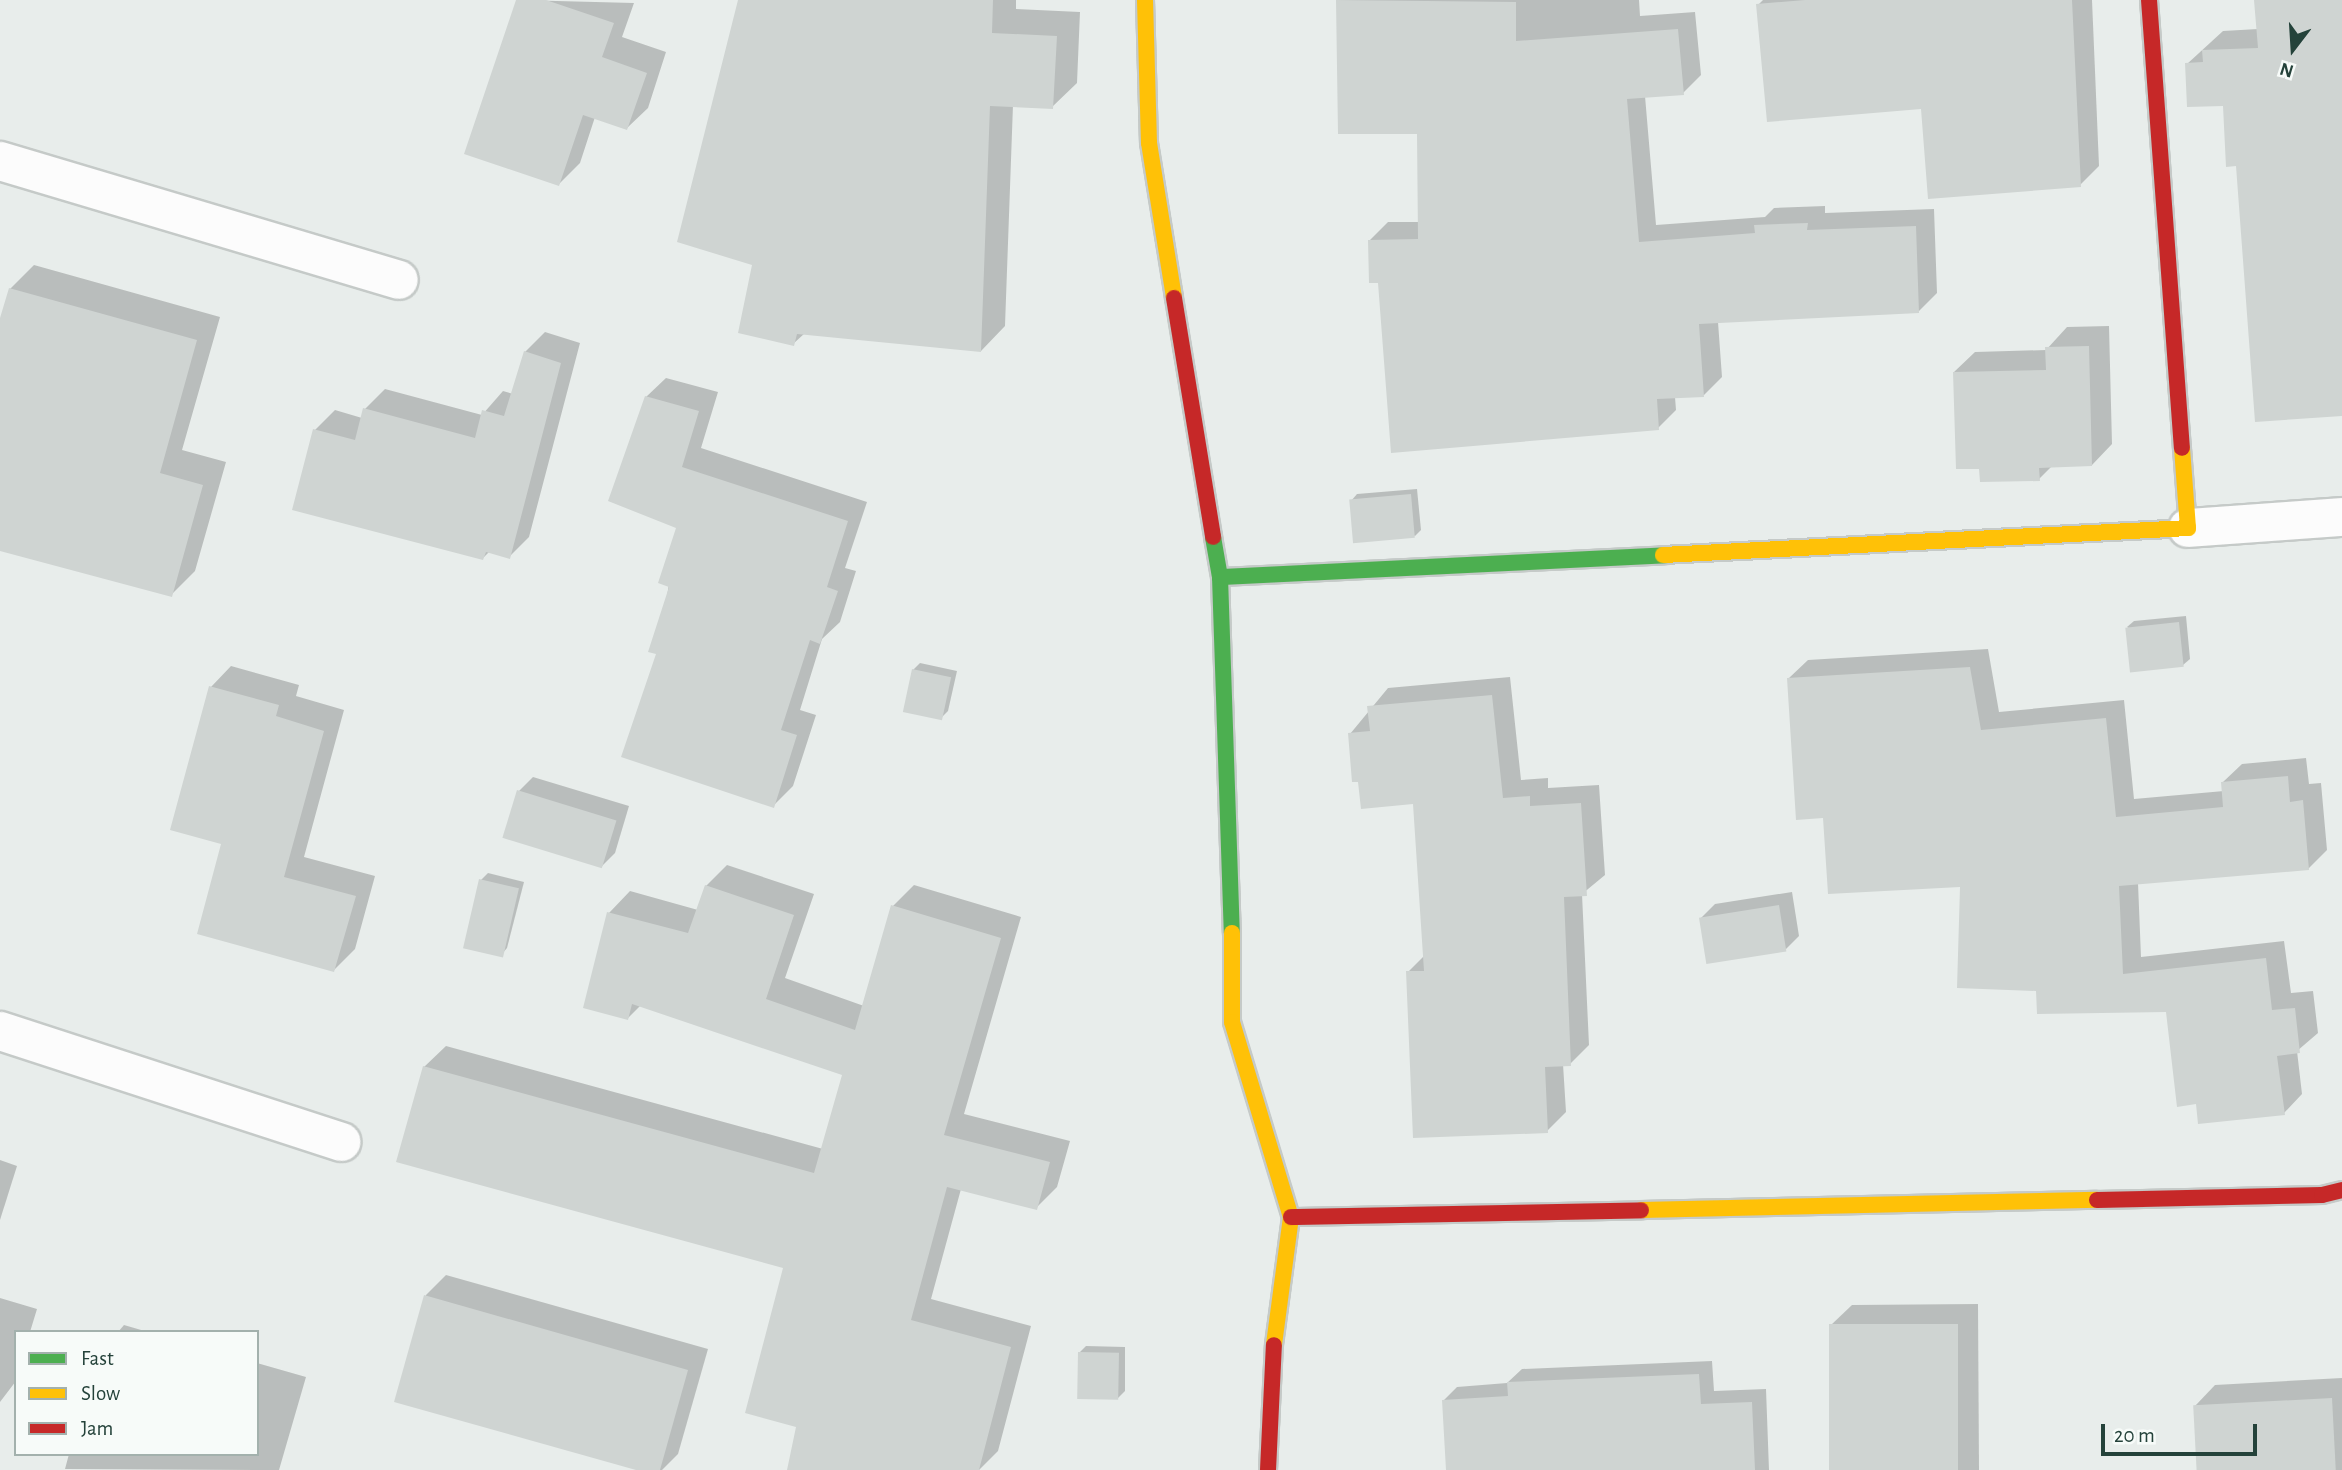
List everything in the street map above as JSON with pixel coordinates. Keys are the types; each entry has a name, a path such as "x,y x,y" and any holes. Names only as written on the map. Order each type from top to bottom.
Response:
{"street":[{"path":"1145,0 1149,143 1220,577 1231,818 1232,1022 1291,1217 1275,1314 1268,1470"},
{"path":"2149,0 2188,528"},
{"path":"0,161 399,280"},
{"path":"1220,577 2188,528 2342,517"},
{"path":"0,1031 341,1142"},
{"path":"1291,1217 2322,1195 2342,1190"}],"building":[{"path":"516,0 546,0 614,23 602,57 647,73 627,130 583,115 559,186 464,154"},
{"path":"738,0 993,0 992,33 1057,36 1053,109 990,106 981,352 797,334 794,346 738,333 752,265 677,242"},
{"path":"1336,0 1516,2 1516,41 1678,29 1684,95 1627,99 1639,242 1755,233 1754,225 1808,223 1807,230 1916,226 1919,313 1699,324 1704,397 1657,399 1659,430 1391,453 1378,283 1369,283 1368,240 1418,239 1417,134 1338,134"},
{"path":"1805,0 2072,0 2081,187 1928,199 1921,109 1767,122 1756,4"},
{"path":"2254,0 2342,0 2342,416 2255,422 2236,166 2226,167 2223,106 2187,107 2185,63 2203,62 2202,50 2258,48"},
{"path":"9,288 197,340 160,473 203,485 172,597 0,551 0,318"},
{"path":"2089,346 2092,466 2039,468 2040,481 1980,482 1979,469 1956,469 1953,372 2046,370 2045,347"},
{"path":"524,351 561,363 510,559 486,552 483,560 292,510 313,429 355,440 363,408 475,438 482,410 504,416"},
{"path":"645,396 699,411 682,467 848,521 827,587 838,591 820,644 810,640 781,730 797,735 774,808 621,757 656,654 648,652 669,587 658,583 676,528 608,501"},
{"path":"1411,494 1415,538 1353,543 1349,499"},
{"path":"2179,622 2184,667 2130,672 2125,628"},
{"path":"1970,667 1981,730 2106,718 2116,817 2223,807 2221,782 2288,776 2290,802 2303,800 2309,870 2119,886 2123,974 2266,958 2272,1010 2295,1008 2300,1053 2277,1056 2285,1115 2198,1124 2196,1104 2177,1107 2166,1012 2037,1014 2036,991 1957,988 1960,887 1828,894 1823,818 1796,820 1787,678"},
{"path":"912,669 951,677 942,720 903,712"},
{"path":"209,686 279,705 276,716 324,731 284,877 356,896 334,972 197,934 221,844 170,830"},
{"path":"1492,695 1503,798 1530,796 1530,806 1581,803 1587,896 1564,897 1571,1066 1545,1067 1548,1133 1413,1138 1406,971 1424,971 1413,804 1361,809 1358,782 1352,782 1348,733 1370,731 1367,706"},
{"path":"517,790 616,820 602,868 502,838"},
{"path":"479,879 519,888 503,957 463,948"},
{"path":"705,885 794,915 766,999 855,1030 891,905 1001,938 944,1135 1050,1162 1037,1210 947,1187 911,1320 1011,1347 979,1470 787,1470 796,1427 745,1413 783,1268 396,1162 423,1066 814,1173 842,1075 632,1004 628,1020 583,1008 607,912 688,933"},
{"path":"1779,905 1786,951 1706,964 1699,918"},
{"path":"424,1295 688,1370 660,1470 636,1470 394,1402"},
{"path":"1829,1324 1958,1324 1958,1470 1829,1470"},
{"path":"1078,1352 1119,1353 1118,1400 1077,1399"},
{"path":"1699,1374 1701,1404 1752,1402 1755,1470 1446,1470 1442,1400 1508,1396 1507,1382"},
{"path":"2332,1398 2336,1470 2197,1470 2193,1405"}],"traffic: fast":[{"path":"1213,537 1220,577 1232,933"},
{"path":"1220,577 1663,555"}],"traffic: slow":[{"path":"1145,0 1149,143 1174,298"},
{"path":"1663,555 2188,528 2182,448"},
{"path":"1232,933 1232,1022 1291,1217 1274,1345"},
{"path":"1641,1210 2097,1200"}],"traffic: jam":[{"path":"2149,0 2182,448"},
{"path":"1174,298 1213,537"},
{"path":"2097,1200 2322,1195 2342,1190"},
{"path":"1291,1217 1641,1210"},
{"path":"1268,1470 1274,1345"}]}
